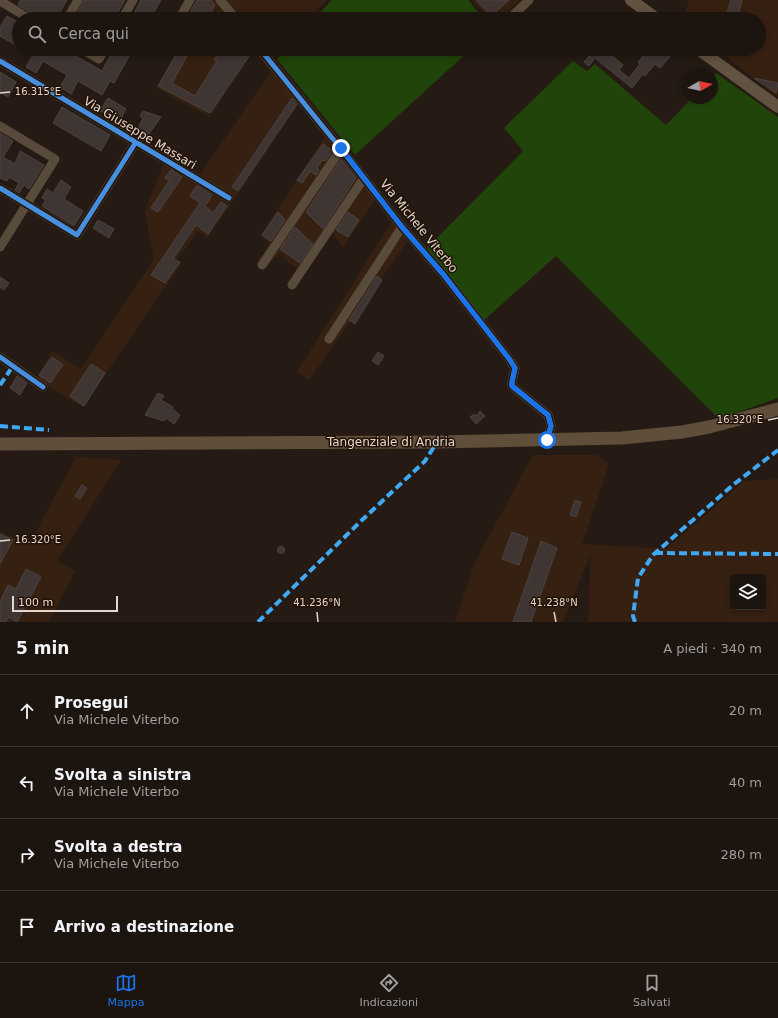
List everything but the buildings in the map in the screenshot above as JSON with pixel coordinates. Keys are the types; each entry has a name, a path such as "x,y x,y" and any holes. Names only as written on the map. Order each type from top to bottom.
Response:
{"main road":[{"path":"631,0 647,12"},
{"path":"708,56 778,107"},
{"name":"Tangenziale di Andria","path":"0,444 547,440 622,438 682,432 709,427 775,410"}],"street":[{"path":"71,12 78,0"},
{"path":"126,12 133,0"},
{"path":"183,12 190,0"},
{"path":"516,12 529,0"},
{"path":"222,1 231,12"},
{"path":"2,2 18,12"},
{"name":"Via Michele Viterbo","path":"266,56 341,148 402,227 443,274 510,360 515,368 512,386 548,415 551,426 547,440"},
{"name":"Via Giuseppe Massari","path":"0,61 229,198"},
{"path":"0,126 55,159 0,247"},
{"path":"0,188 77,235 136,142"},
{"path":"262,265 341,148"},
{"path":"292,285 364,178"},
{"path":"329,340 402,227"},
{"path":"0,357 43,387"}],"shaded area":[{"path":"197,0 327,0 315,12 190,12"},
{"path":"472,0 520,0 507,12 483,12"},
{"path":"689,0 778,0 778,97 725,56 766,56 766,12 685,12"},
{"path":"176,56 248,56 210,117 156,88"},
{"path":"258,56 273,56 299,103 235,198 200,174 271,72"},
{"path":"325,137 376,198 343,247 331,232 294,289 287,286 297,269 279,254 263,270 256,264 270,244 260,236"},
{"path":"164,163 230,205 207,238 198,231 177,260 181,264 83,407 36,380 52,351 81,369 154,259 145,211"},
{"path":"392,221 408,241 309,380 297,372"},
{"path":"533,455 596,455 609,464 582,544 666,549 744,481 778,479 778,622 588,622 591,553 563,622 455,622 475,562"},
{"path":"76,457 121,460 57,561 75,571 49,622 0,622 0,531 29,545"}],"green space":[{"path":"332,0 468,0 478,12 321,12"},
{"path":"280,56 463,56 355,155 277,59"},
{"path":"573,61 587,71 595,64 666,125 686,104 718,104 718,74 778,117 778,398 719,419 556,256 483,321 427,248 523,151 504,128"}],"marked path":[{"path":"0,385 13,366"},
{"path":"0,426 49,430"},
{"path":"258,622 361,521 425,461 437,442"},
{"path":"635,622 633,616 638,578 653,555 733,485 778,450"},
{"path":"655,553 778,554"}],"cycle path":[{"path":"266,56 402,227 443,274 510,360 515,368 512,386 548,415 551,426 547,440"},
{"path":"0,61 229,198"},
{"path":"0,188 77,235 136,142"},
{"path":"0,357 43,387"}],"route":[{"path":"341,148 402,227 443,274 510,360 515,368 512,386 548,415 551,426 547,440"}]}
